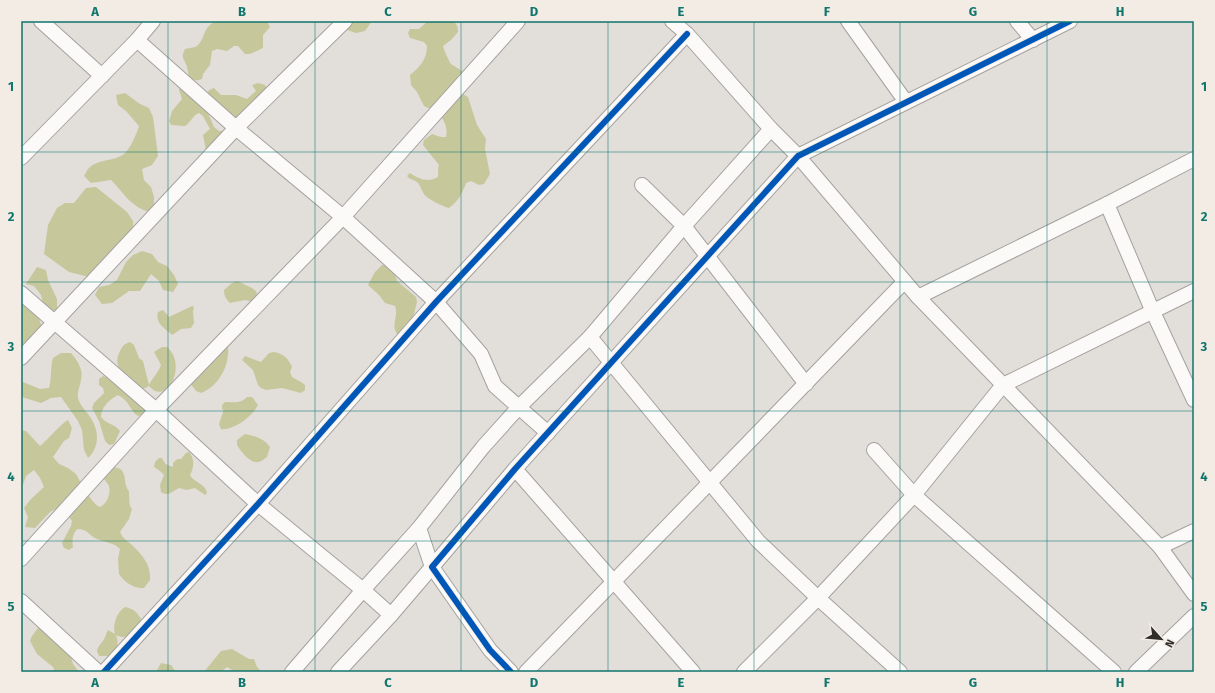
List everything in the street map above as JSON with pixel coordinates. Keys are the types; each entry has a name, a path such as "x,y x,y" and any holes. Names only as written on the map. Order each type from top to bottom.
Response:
{"street":[{"path":"41,21 102,76"},
{"path":"21,158 137,40 153,21"},
{"path":"21,358 236,128 345,21"},
{"path":"21,559 156,410 343,217 518,21"},
{"path":"672,21 687,34 771,129 798,156 904,282 1160,547 1194,594"},
{"path":"848,21 906,102"},
{"path":"1016,21 1033,40"},
{"path":"338,672 391,615 515,469 798,156 1070,21"},
{"path":"104,672 258,504 436,302 687,34"},
{"path":"137,40 236,128 343,217 436,302 481,354 495,386 548,433"},
{"path":"292,672 419,528 483,447 518,408 590,337 684,226 771,129"},
{"path":"918,297 1107,204 1194,159"},
{"path":"642,185 684,226 806,384"},
{"path":"1107,204 1153,312 1194,400"},
{"path":"526,672 904,282"},
{"path":"744,672 818,598 914,495 1003,385 1194,291"},
{"path":"21,293 156,410 258,504 363,590 391,615"},
{"path":"590,337 758,541 818,598 900,672"},
{"path":"874,450 914,495 1114,672"},
{"path":"515,469 693,672"},
{"path":"419,528 432,567 490,650 511,672"},
{"path":"1160,547 1194,531"},
{"path":"21,601 98,672"},
{"path":"1136,672 1194,616"}],"green space":[{"path":"218,21 266,21 270,27 263,35 263,48 250,54 245,54 238,46 234,46 227,51 217,49 212,51 210,65 203,74 202,79 192,79 189,77 183,57 185,49 198,45 209,26"},
{"path":"346,21 372,21 365,31 356,33 347,30 344,26"},
{"path":"428,21 453,21 456,24 458,32 443,46 451,64 463,72 463,78 434,108 424,106 417,92 411,85 410,75 422,62 426,55 427,46 424,42 410,38 408,33 410,29 419,29"},
{"path":"258,83 265,85 267,90 244,117 234,118 207,94 209,90 214,88 221,95 236,95 247,99 256,91 252,85"},
{"path":"180,84 198,101 199,105 207,111 214,127 219,131 225,131 206,150 203,135 210,129 203,116 199,113 197,114 185,126 171,125 169,121 172,111 182,99 179,90"},
{"path":"125,93 140,104 149,108 153,117 158,156 152,165 142,169 144,180 151,187 154,197 154,207 149,212 132,203 111,180 91,183 84,176 88,169 93,165 122,155 126,152 134,140 139,126 126,111 118,105 116,95"},
{"path":"463,94 468,97 477,125 486,139 485,149 490,174 484,184 479,185 471,181 466,183 460,197 449,208 428,198 424,194 420,185 407,176 410,173 427,180 438,177 439,165 423,145 424,140 432,134 446,137 446,126 441,116 458,95"},
{"path":"96,187 127,212 133,221 133,231 89,277 69,272 44,254 48,225 57,208 65,203 74,203 86,188"},
{"path":"142,251 152,254 158,262 167,266 174,275 178,284 173,292 163,290 159,281 151,274 140,291 129,291 112,303 102,304 95,295 99,287 109,285 117,280 126,262 133,255"},
{"path":"382,265 387,265 394,271 397,281 416,297 417,302 412,322 398,335 395,328 395,306 385,303 368,285 375,272"},
{"path":"37,267 46,270 48,280 57,299 57,309 49,313 44,307 41,295 34,286 26,284"},
{"path":"237,281 256,291 258,298 255,302 245,300 230,303 227,300 224,290 232,283"},
{"path":"21,299 38,316 44,333 21,362"},
{"path":"192,306 194,307 194,323 191,328 181,329 172,335 159,323 157,316 158,312 163,310 169,317"},
{"path":"130,342 134,345 139,358 143,361 149,385 161,365 154,352 162,347 167,347 173,355 176,364 173,381 168,388 162,391 156,391 149,386 143,389 134,384 121,371 117,361 119,353 123,346"},
{"path":"223,343 228,346 228,353 222,374 207,390 201,393 196,391 190,383"},
{"path":"274,352 283,355 289,361 292,367 290,372 292,377 305,385 305,390 301,393 282,388 266,390 261,388 258,385 253,370 242,360 245,356 261,362 269,353"},
{"path":"61,353 71,353 81,369 82,376 78,391 78,398 81,405 92,419 97,437 95,448 88,458 84,450 82,430 78,421 61,397 51,398 41,403 22,397 21,398 21,382 40,389 49,388 53,358"},
{"path":"103,376 108,378 148,408 142,415 138,416 128,403 118,395 109,401 101,413 101,417 120,431 114,444 109,445 105,441 99,421 92,408 94,403 104,393 103,388 99,385 99,379"},
{"path":"247,397 252,397 258,405 252,414 231,428 221,429 219,424 224,409 222,410 222,405 225,402 240,402"},
{"path":"68,420 72,428 69,438 64,441 53,457 59,464 76,474 82,485 68,502 50,512 35,528 25,527 28,517 24,508 44,487 34,470 26,476 21,490 21,430 26,431 40,446"},
{"path":"245,434 265,441 270,447 267,457 262,461 257,462 250,460 240,450 237,445 237,440"},
{"path":"189,452 193,464 190,475 204,487 207,493 205,495 195,488 187,490 179,488 168,494 161,492 160,485 164,475 154,467 155,462 159,458 162,458 166,464 173,467 173,463 177,459 181,459 186,453"},
{"path":"111,467 122,471 129,491 132,509 129,519 120,532 124,538 140,553 148,565 150,580 144,588 130,584 119,574 118,559 120,549 115,545 97,539 84,530 77,529 74,533 72,542 73,547 69,550 64,548 62,543 71,526 72,521 69,517 69,512 86,494 100,507 106,501 109,495 109,485 103,478"},
{"path":"125,607 137,613 141,619 139,623 141,625 127,637 120,637 116,635 118,642 114,652 109,656 99,656 97,651 98,648 105,638 108,630 115,634 114,627 116,619"},
{"path":"43,627 70,654 73,664 79,672 55,672 53,667 37,654 30,641 38,628"},
{"path":"232,649 249,659 254,659 257,667 262,672 235,672 227,667 221,672 204,672 221,651"},
{"path":"161,663 171,665 176,672 156,672"}],"cycle path":[{"path":"511,672 490,650 432,567 515,469 798,156 1070,21"},
{"path":"104,672 258,504 436,302 687,34"}]}
